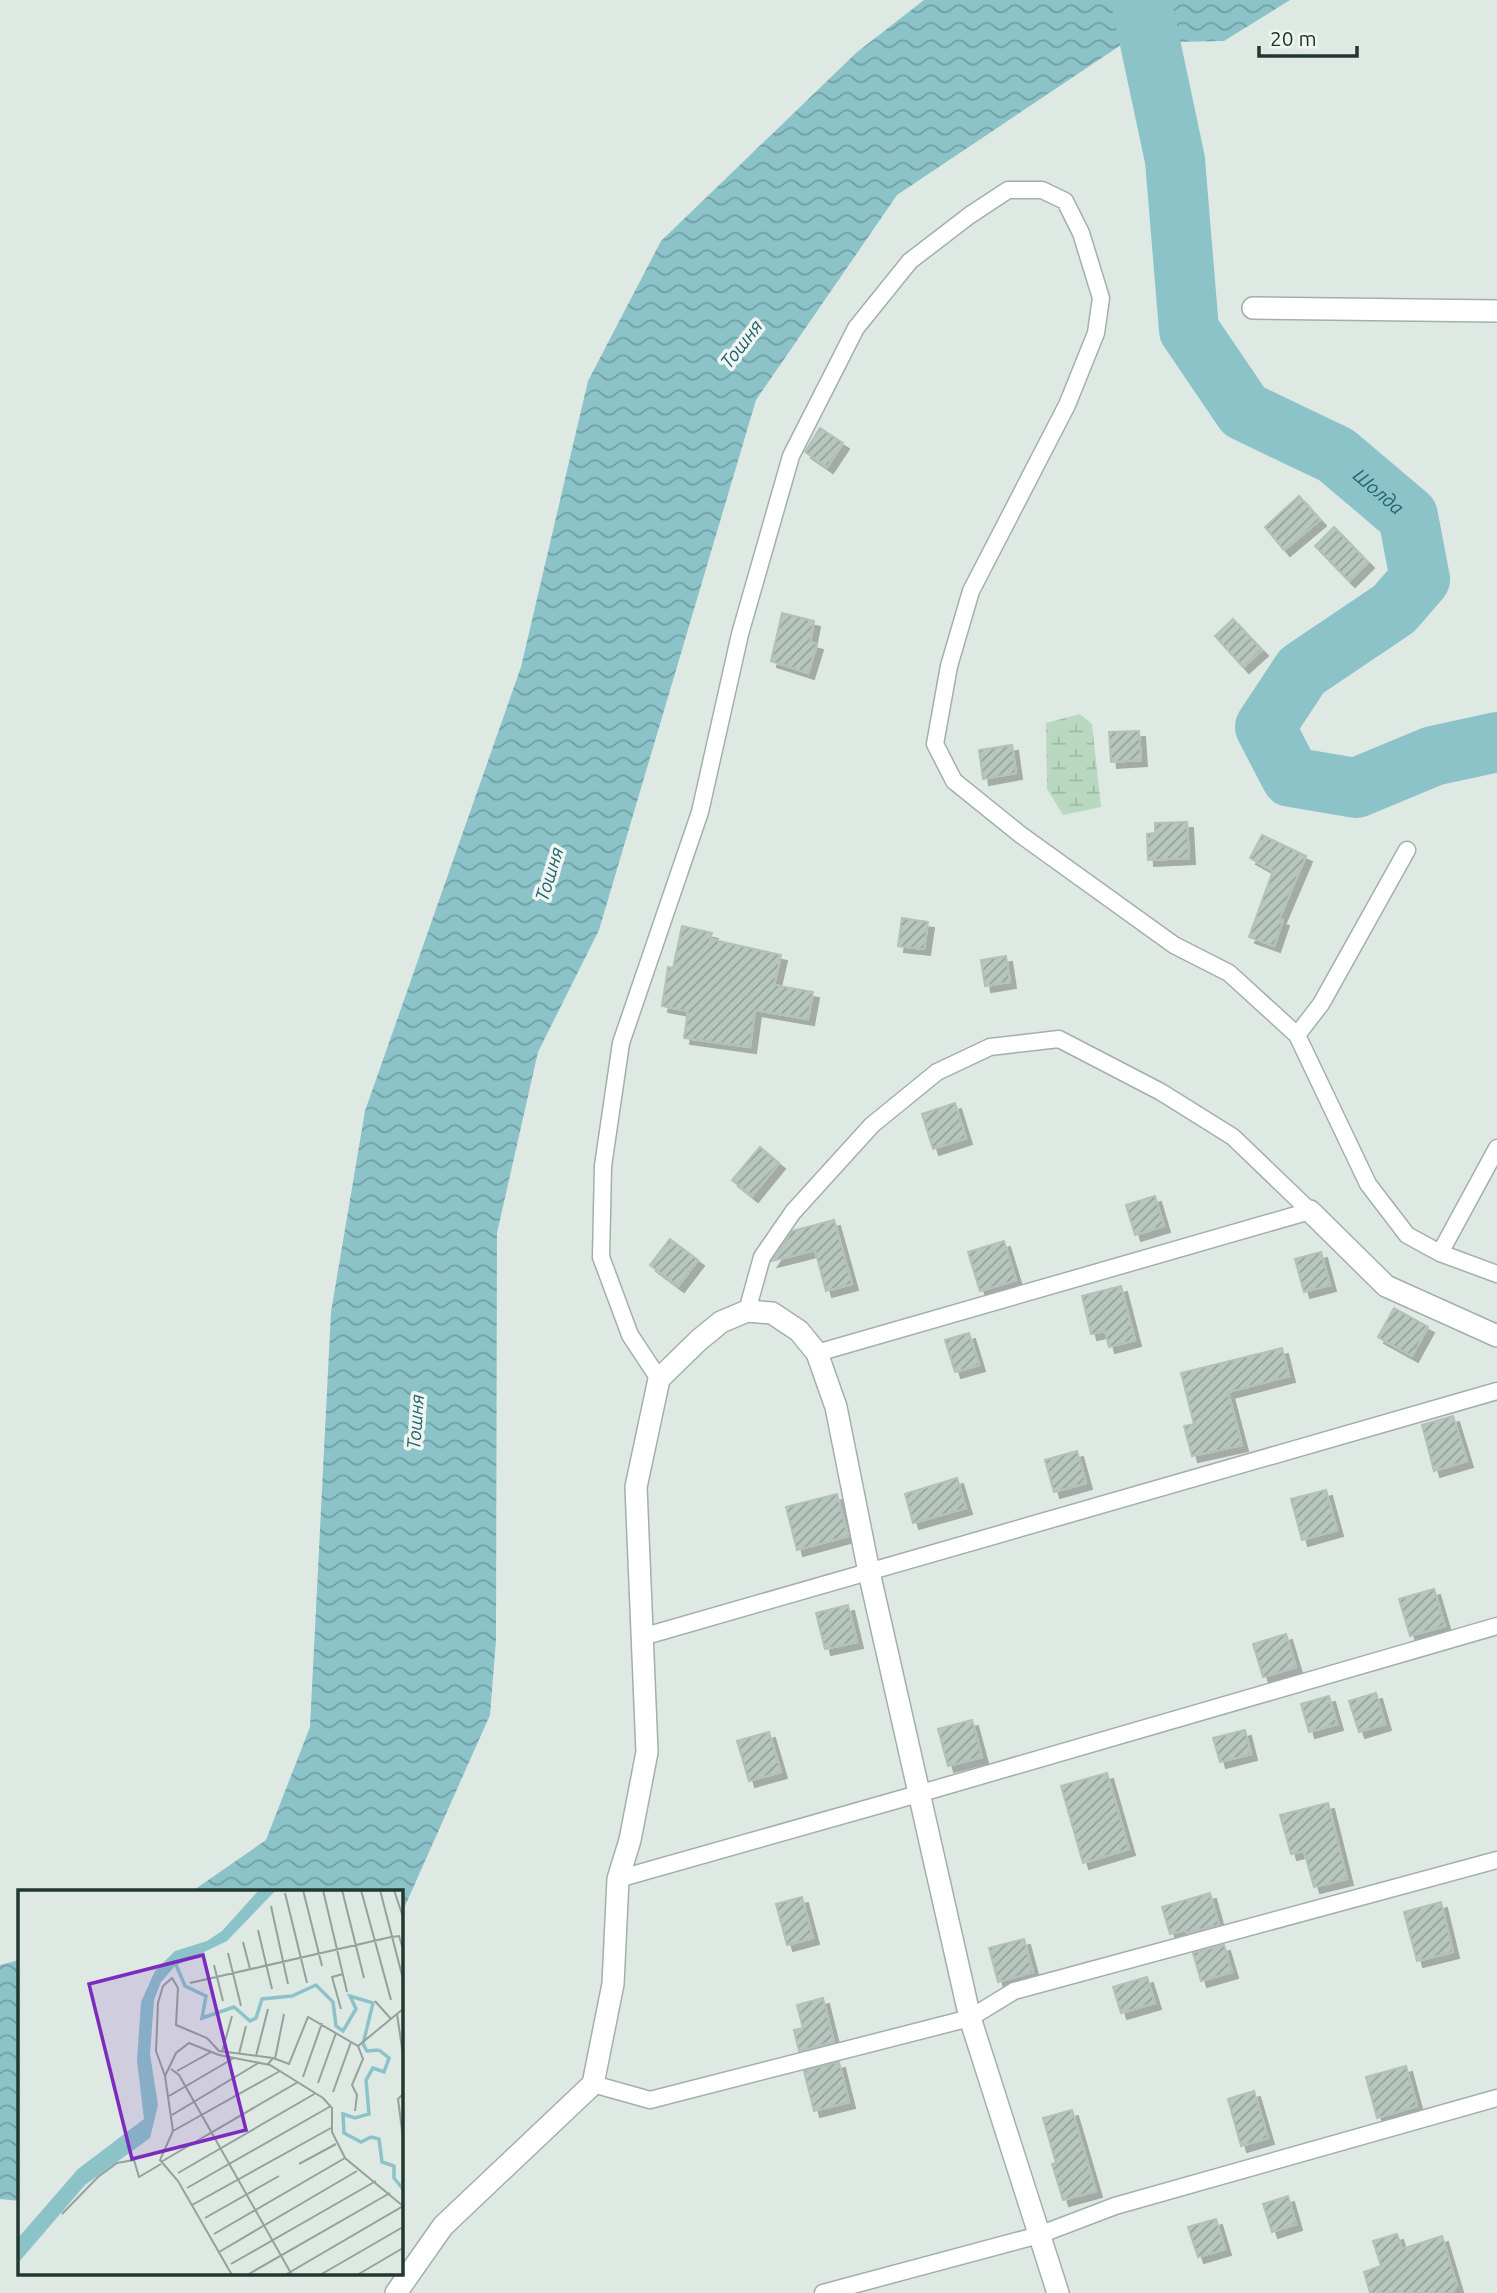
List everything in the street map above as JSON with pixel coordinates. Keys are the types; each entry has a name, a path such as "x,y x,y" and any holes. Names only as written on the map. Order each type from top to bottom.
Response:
{"street":[{"path":"1253,308 1497,311"},
{"path":"1310,1211 1386,1286 1497,1336"},
{"path":"396,2293 443,2226 593,2084 613,1984 618,1878 630,1840 647,1752 636,1487 659,1379 721,1322 747,1311 772,1313 799,1331 817,1353 836,1407 869,1572 970,2018 1058,2293"}],"lane":[{"path":"659,1379 630,1335 601,1257 603,1166 621,1043 700,812 740,634 791,456 856,328 910,261 1008,190 1042,190 1065,201 1082,233 1101,298 1096,333 1067,405 971,591 949,666 935,744 954,781 1020,835 1174,946 1228,972 1297,1035 1368,1184 1407,1235 1440,1253 1497,1274"},
{"path":"1297,1035 1321,1004 1407,850"},
{"path":"747,1311 762,1257 793,1212 872,1125 937,1072 990,1048 1059,1040 1161,1092 1233,1137 1310,1211"},
{"path":"1440,1253 1497,1148"},
{"path":"817,1353 1310,1211"},
{"path":"642,1637 1497,1391"},
{"path":"618,1878 919,1794 1497,1626"},
{"path":"593,2084 650,2100 970,2018 1014,1991 1497,1860"},
{"path":"823,2293 1039,2235 1115,2206 1497,2098"}],"green space":[{"path":"1080,714 1092,724 1101,807 1063,815 1047,789 1046,723"}],"water":[{"name":"Тошня","path":"924,0 1290,0 1224,41 1124,43 897,195 756,400 599,930 538,1052 497,1233 496,1640 490,1715 402,1913 402,1890 194,1890 266,1840 310,1727 331,1312 365,1111 521,667 588,381 661,241 856,53"},
{"path":"18,1960 18,2201 0,2199 0,1965"}],"building":[{"path":"820,428 843,443 827,467 805,452"},
{"path":"1299,496 1320,520 1284,550 1265,527"},
{"path":"1334,527 1368,562 1349,581 1315,546"},
{"path":"782,613 814,621 810,642 817,644 808,673 771,661"},
{"path":"1233,619 1262,650 1243,667 1215,636"},
{"path":"1139,731 1141,760 1111,762 1109,732"},
{"path":"1012,745 1016,773 983,779 979,750"},
{"path":"1187,822 1189,858 1148,860 1147,834 1155,833 1155,823"},
{"path":"1262,835 1306,856 1279,919 1283,920 1274,946 1249,937 1273,871 1250,858"},
{"path":"902,918 928,922 924,949 898,946"},
{"path":"682,926 712,933 710,939 781,955 774,985 813,992 808,1019 755,1010 750,1047 684,1038 688,1011 662,1006 668,967 673,968"},
{"path":"1006,956 1010,982 985,986 981,960"},
{"path":"955,1103 966,1138 933,1149 922,1114"},
{"path":"760,1147 779,1163 752,1196 732,1180"},
{"path":"1155,1196 1164,1226 1135,1235 1126,1205"},
{"path":"834,1220 852,1284 826,1291 815,1250 772,1261 792,1231"},
{"path":"670,1239 698,1260 678,1286 650,1265"},
{"path":"1004,1241 1016,1280 980,1291 968,1252"},
{"path":"1321,1252 1330,1285 1304,1292 1295,1259"},
{"path":"1121,1286 1135,1340 1109,1347 1105,1331 1091,1334 1082,1296"},
{"path":"1394,1308 1428,1327 1412,1356 1378,1337"},
{"path":"969,1333 979,1365 955,1372 945,1340"},
{"path":"1282,1348 1289,1376 1228,1392 1242,1445 1192,1456 1184,1426 1194,1424 1181,1373"},
{"path":"1453,1416 1467,1461 1434,1471 1422,1425"},
{"path":"1077,1451 1086,1483 1054,1492 1045,1460"},
{"path":"957,1478 966,1508 913,1523 905,1494"},
{"path":"1326,1490 1337,1530 1302,1540 1291,1499"},
{"path":"837,1494 848,1536 797,1550 786,1507"},
{"path":"1434,1589 1445,1626 1410,1636 1399,1599"},
{"path":"848,1605 857,1642 825,1649 816,1613"},
{"path":"1286,1634 1296,1667 1263,1677 1253,1644"},
{"path":"1376,1693 1385,1724 1359,1732 1349,1701"},
{"path":"1329,1696 1337,1724 1309,1732 1301,1704"},
{"path":"972,1720 982,1757 948,1766 938,1729"},
{"path":"1245,1730 1251,1754 1220,1762 1213,1738"},
{"path":"769,1732 781,1772 749,1781 737,1741"},
{"path":"1107,1773 1129,1849 1083,1863 1061,1786"},
{"path":"1328,1803 1347,1879 1314,1887 1304,1851 1291,1854 1280,1815"},
{"path":"1210,1893 1219,1925 1170,1934 1162,1907"},
{"path":"802,1897 813,1938 787,1945 776,1904"},
{"path":"1441,1902 1453,1952 1417,1961 1404,1912"},
{"path":"1024,1939 1033,1972 998,1982 989,1948"},
{"path":"1224,1945 1232,1972 1201,1981 1193,1953"},
{"path":"1147,1977 1155,2003 1121,2013 1113,1987"},
{"path":"823,1998 834,2042 799,2051 794,2030 803,2028 797,2005"},
{"path":"839,2062 849,2102 814,2111 804,2071"},
{"path":"1406,2066 1417,2106 1377,2118 1366,2077"},
{"path":"1254,2091 1268,2138 1241,2146 1228,2099"},
{"path":"1072,2110 1096,2191 1063,2200 1052,2164 1056,2163 1043,2118"},
{"path":"1288,2196 1296,2224 1272,2232 1263,2204"},
{"path":"1216,2219 1225,2249 1198,2257 1188,2227"},
{"path":"1397,2234 1402,2249 1442,2236 1457,2286 1453,2288 1454,2293 1370,2293 1364,2272 1381,2266 1373,2241"}],"waterway":[{"name":"Шолда","path":"1141,0 1175,160 1189,330 1244,411 1336,455 1408,516 1420,579 1394,609 1302,671 1265,727 1291,777 1356,788 1433,756 1497,742"}]}
